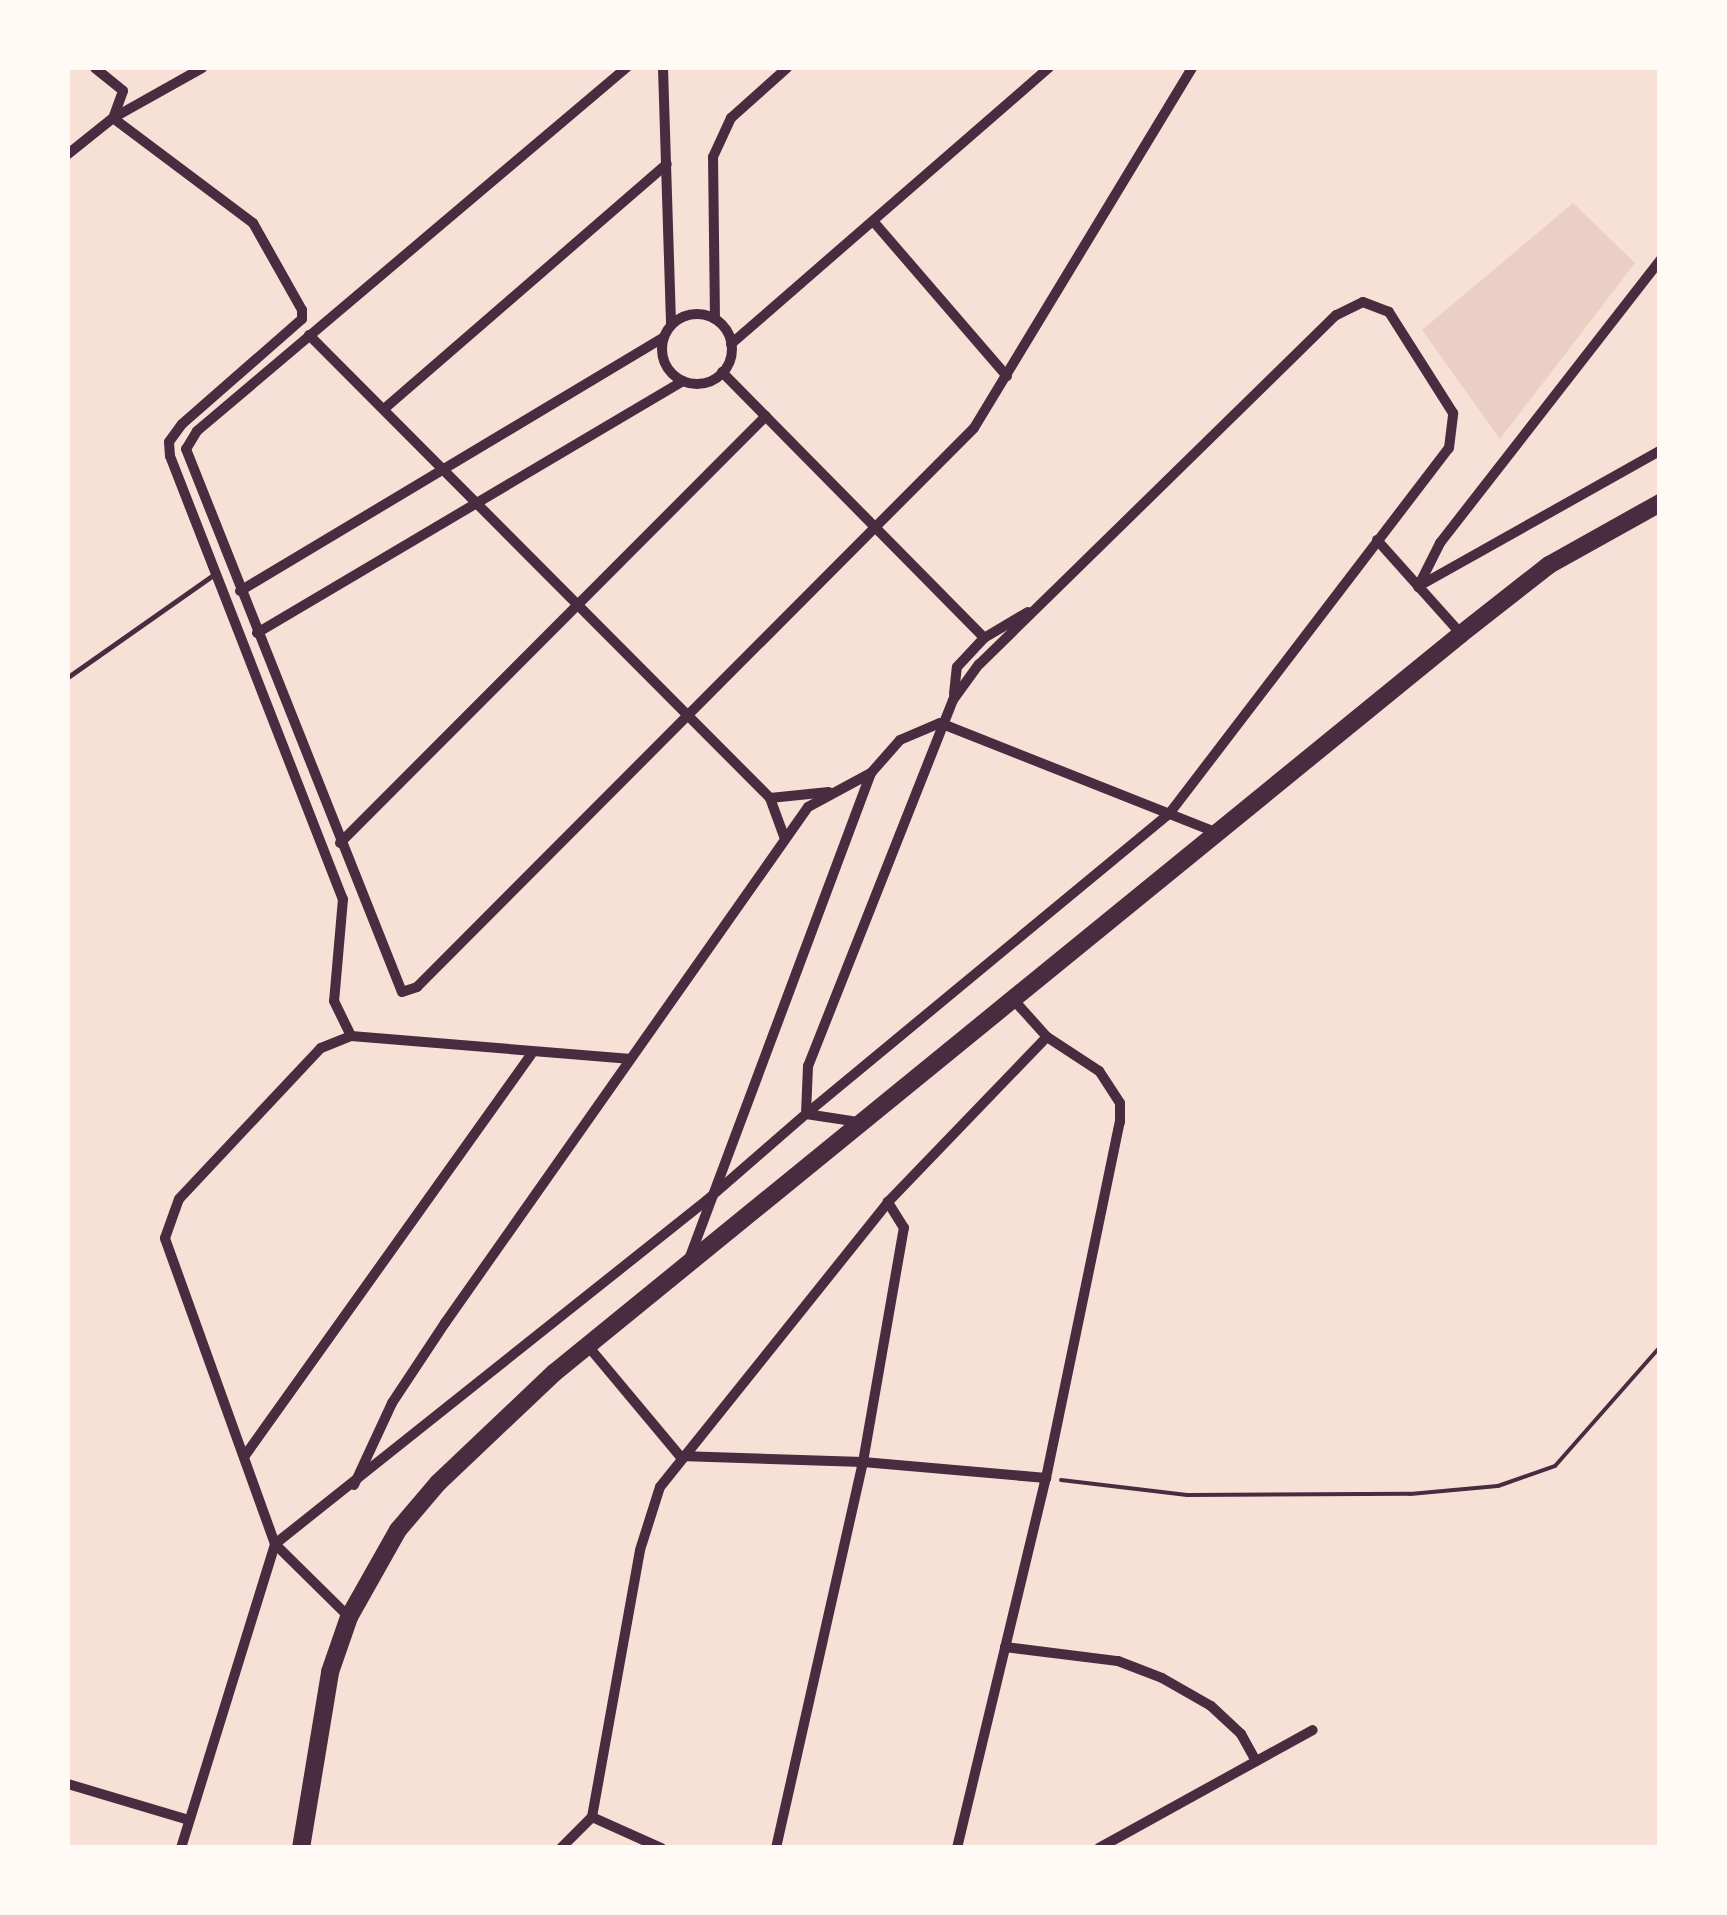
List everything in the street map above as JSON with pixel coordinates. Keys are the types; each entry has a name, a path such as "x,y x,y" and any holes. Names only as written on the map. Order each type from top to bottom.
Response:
{"main road":[{"path":"300,1848 330,1672 348,1616 398,1530 438,1484 588,1346 688,1262 1461,634 1549,566 1660,503"}],"street":[{"path":"95,68 124,90 114,118"},
{"path":"626,68 309,335 187,444 340,843 398,986 408,992 974,428 1192,68"},
{"path":"663,68 671,325"},
{"path":"731,344 716,320 713,157 731,118 788,68"},
{"path":"257,633 683,381 708,382 722,372 731,344 1049,68"},
{"path":"68,154 114,118 200,69"},
{"path":"114,118 253,223 280,262 302,319 169,442 216,574 343,899 334,1001 351,1036"},
{"path":"384,408 667,164"},
{"path":"873,221 1007,376"},
{"path":"1418,587 1440,543 1658,266"},
{"path":"181,1848 275,1544 354,1486 707,1200 1169,814 1455,432 1453,413 1389,312 1363,302 1336,315 979,664 940,723 808,1066 806,1114"},
{"path":"240,590 663,338 671,325 692,314 716,320"},
{"path":"309,335 770,798 785,839"},
{"path":"663,338 664,364 683,381"},
{"path":"722,372 984,638"},
{"path":"340,843 766,416"},
{"path":"1418,587 1660,452"},
{"path":"1377,540 1461,634"},
{"path":"954,700 958,667 984,638 1034,610"},
{"path":"688,1262 707,1200 871,773 900,740 940,723 1216,832"},
{"path":"354,1486 392,1403 628,1059 808,807 871,773"},
{"path":"770,798 830,792"},
{"path":"957,1848 1046,1478 1120,1103 1100,1071 1046,1036 1012,998"},
{"path":"348,1616 275,1544 165,1238 179,1200 320,1048 351,1036 530,1055 628,1059"},
{"path":"562,1848 592,1816 640,1550 660,1487 680,1456 888,1202 1046,1036"},
{"path":"244,1457 530,1055"},
{"path":"806,1114 860,1122"},
{"path":"776,1848 863,1462 904,1228 888,1202"},
{"path":"588,1346 680,1456 863,1462 1046,1478"},
{"path":"1005,1648 1118,1662 1162,1678 1221,1716 1241,1734 1256,1762"},
{"path":"1100,1848 1313,1730"},
{"path":"68,1784 189,1820"},
{"path":"592,1816 661,1848"}],"lane":[{"path":"68,676 216,574"}],"path":[{"path":"1046,1478 1187,1495 1410,1494 1498,1486 1555,1466 1660,1347"}],"shaded area":[{"path":"1573,203 1635,263 1500,439 1422,330"}]}
